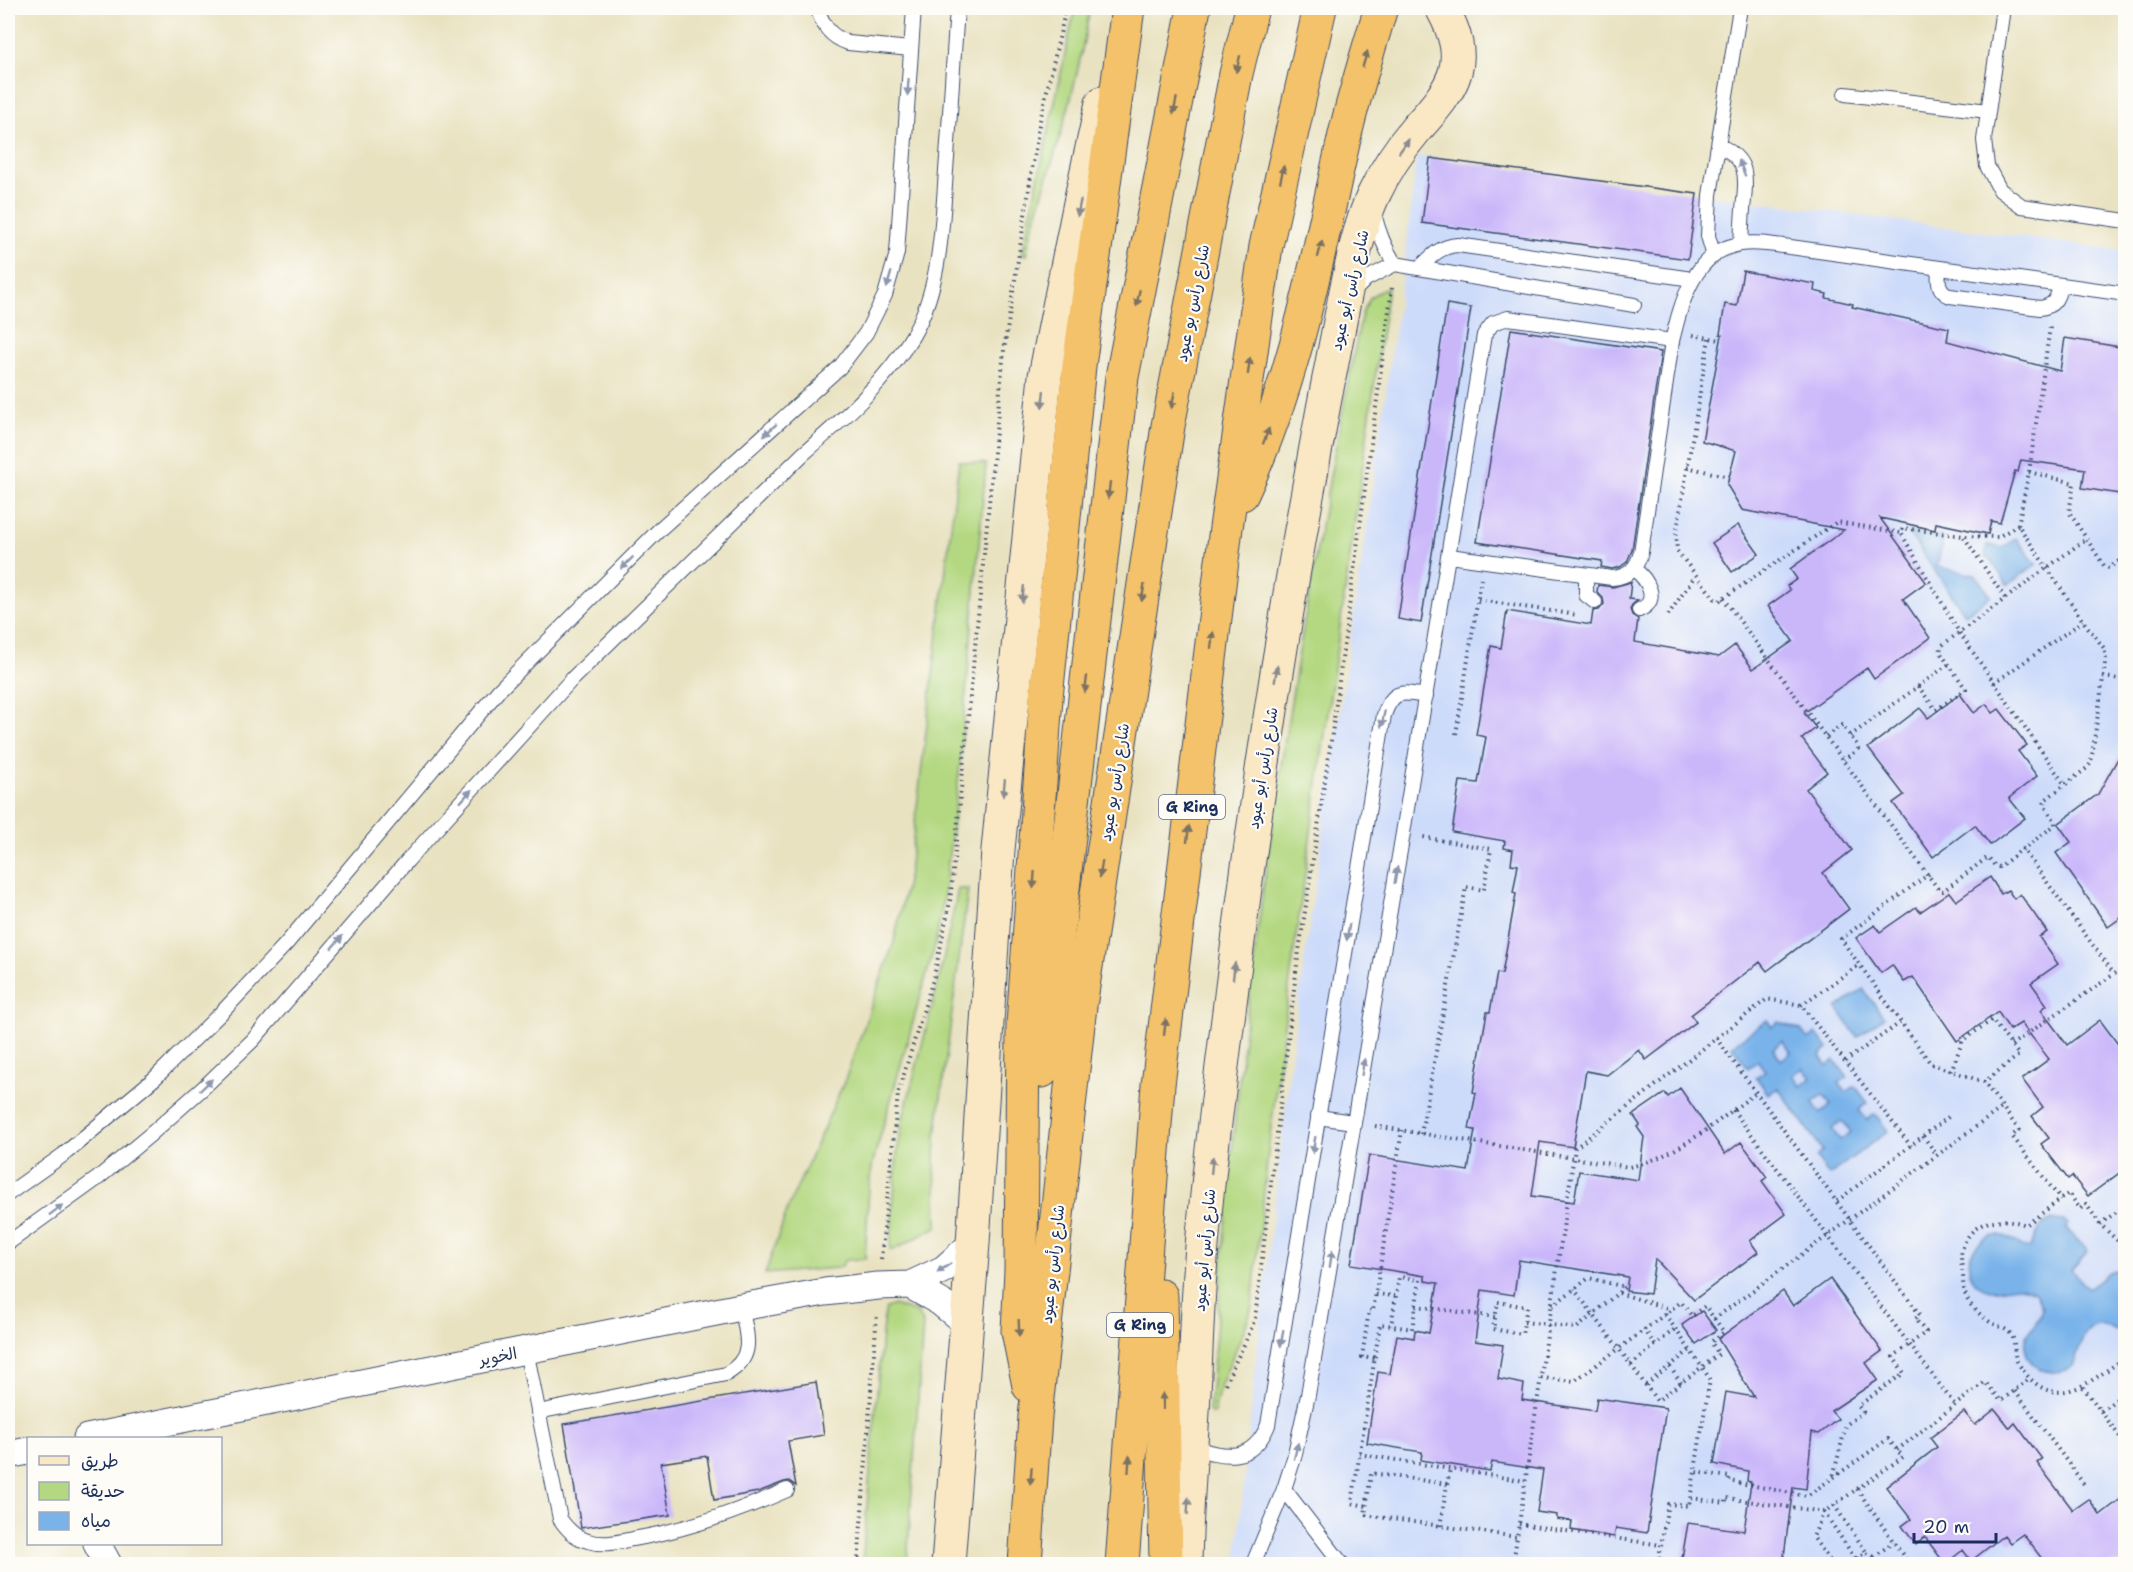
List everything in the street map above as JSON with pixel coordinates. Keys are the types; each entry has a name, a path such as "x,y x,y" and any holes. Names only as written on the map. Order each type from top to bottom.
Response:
{"highway":[{"path":"1035,1417 1018,1331 1021,1270 1023,1025 1046,698 1079,366 1126,8"},
{"path":"1021,1270 1048,1008 1122,377 1194,8"},
{"name":"شارع رأس بو عبود","path":"1025,1564 1035,1417 1080,1006 1168,426 1236,74 1252,8"},
{"path":"1226,528 1266,246 1320,8"},
{"path":"1226,528 1254,468 1278,406 1297,343 1347,127 1381,8"},
{"name":"G Ring","path":"1122,1564 1158,1085 1226,528"},
{"path":"1158,1085 1166,1564"}],"street":[{"path":"948,1564 973,1243 998,850 1045,376 1082,193 1126,8"},
{"name":"شارع رأس أبو عبود","path":"1185,1564 1201,1259 1252,825 1284,626 1351,267 1373,196 1390,165 1442,100 1450,87 1457,67 1457,49 1453,29 1442,8"},
{"name":"الخوير","path":"92,1437 741,1307 825,1292 910,1285 944,1269 973,1243"},
{"path":"910,1285 940,1302 967,1324"},
{"path":"8,1455 27,1451"},
{"path":"98,1545 108,1564"}],"lane":[{"path":"817,8 823,25 840,40 848,43 911,49"},
{"path":"8,1194 63,1155 155,1078 226,1008 286,944 499,690 661,528 840,367 866,333 885,294 897,253 914,8"},
{"path":"8,1243 42,1220 142,1142 253,1040 408,860 573,678 802,455 835,426 894,364 914,334 927,301 937,262 942,222 957,8"},
{"path":"1714,256 1708,236 1708,224 1740,8"},
{"path":"2003,8 1984,140 1987,166 2000,190 2022,206 2126,221"},
{"path":"1845,94 1988,111"},
{"path":"1719,145 1738,158 1746,176 1741,244"},
{"path":"1373,196 1378,232 1395,264"},
{"path":"1449,556 1620,578 1634,569 1641,552 1673,337 1684,297 1692,279 1702,267 1727,247 1741,244 1783,246 2126,294"},
{"path":"1420,268 1439,250 1458,245 1692,279"},
{"path":"1344,302 1366,279 1395,264 1634,305"},
{"path":"1939,268 1939,286 1944,293 1950,296 2040,308 2053,304 2061,285"},
{"path":"1253,1564 1284,1489 1294,1458 1308,1395 1426,696 1484,335 1493,323 1508,318 1673,337"},
{"path":"1634,569 1648,581 1650,591 1645,608 1639,609"},
{"path":"1586,575 1586,595 1595,603"},
{"path":"1191,1448 1233,1456 1248,1452 1262,1440 1268,1425 1384,715 1387,704 1393,696 1401,693 1426,696"},
{"path":"1318,1117 1353,1122"},
{"path":"538,1412 726,1374 736,1368 744,1358 748,1346 741,1307"},
{"path":"526,1350 560,1519 576,1536 599,1544 653,1536 735,1512 787,1490"},
{"path":"1284,1489 1342,1564"}],"path":[{"path":"858,1564 878,1286 898,1094 934,976 950,902 1004,350 1039,125 1066,8"},
{"path":"1224,1392 1229,1375 1250,1334 1255,1318 1297,964 1331,741 1395,264"},
{"path":"1723,597 1939,890 1943,891 1988,857 1995,866 2000,867 2055,825 2044,803 2091,763 2106,657 2104,648 2018,525 2029,472 2053,304"},
{"path":"1673,337 1721,340"},
{"path":"1709,338 1676,536 1677,551 1715,599 1719,600 1837,522 1901,533 1959,632 2065,785"},
{"path":"1687,467 1729,477"},
{"path":"2029,472 2074,483 2068,512 2105,567 2109,568 2126,556"},
{"path":"1901,533 1903,528 1963,537 1998,537 2018,525"},
{"path":"1963,537 2005,598"},
{"path":"1918,686 1936,710 1966,689 1940,649 1941,646 2086,539"},
{"path":"1456,734 1484,560"},
{"path":"1477,600 1581,615"},
{"path":"1994,683 2083,621"},
{"path":"1850,736 1949,664"},
{"path":"2103,677 2126,680"},
{"path":"1826,735 1840,724 1859,748 1844,760"},
{"path":"1403,833 1491,849 1484,890 1466,887 1421,1134"},
{"path":"2022,848 2114,974"},
{"path":"1929,874 1841,939 1930,1064 1984,1082 2019,1130 2012,1136 2061,1200"},
{"path":"1801,1005 1859,965"},
{"path":"2011,1045 2126,966"},
{"path":"1513,1564 1575,1148 1767,999 1801,1005 1911,1146"},
{"path":"1951,1071 1963,1040 1992,1020 2019,1055 1984,1082"},
{"path":"1845,1061 1900,1023"},
{"path":"1716,1038 1920,1315 1915,1319 1926,1332 1893,1357 1904,1373 1858,1406 1863,1412 1846,1425 1833,1477"},
{"path":"1353,1122 1629,1167 1645,1164 1671,1153 1757,1093"},
{"path":"1714,1318 2003,1107"},
{"path":"1733,1110 1955,1405"},
{"path":"1837,1202 1951,1115"},
{"path":"1374,1359 1362,1357 1369,1310 1373,1311 1376,1294 1402,1130"},
{"path":"1923,1136 1937,1155"},
{"path":"2126,1249 2100,1224 2086,1204 2080,1209 2069,1193 2026,1225 2013,1220 2000,1219 1987,1222 1967,1239 1962,1249 1961,1261 1968,1301 1989,1322 2009,1331 2012,1335 2016,1360 2030,1378 2049,1390 2059,1392 2083,1387 2126,1357"},
{"path":"2100,1224 2126,1205"},
{"path":"1366,1506 1352,1503 1380,1324 1391,1326 1412,1329 1420,1280 1398,1277 1391,1326"},
{"path":"1524,1322 1577,1328 1625,1287 1589,1278 1552,1306"},
{"path":"1541,1378 1574,1381 1618,1348 1681,1302 1692,1316 1705,1306 1714,1318 1724,1332 1711,1342 1719,1354 1657,1401 1630,1365 1618,1348 1593,1314 1574,1289"},
{"path":"1619,1293 1671,1309"},
{"path":"1376,1294 1395,1296"},
{"path":"1498,1302 1527,1307 1524,1322 1522,1334 1493,1329 1498,1302"},
{"path":"1416,1306 1495,1317"},
{"path":"1658,1564 1668,1504 1689,1506 1710,1378 1665,1314"},
{"path":"1644,1329 1655,1345"},
{"path":"1630,1365 1675,1329"},
{"path":"1646,1386 1690,1350"},
{"path":"1670,1367 1681,1383"},
{"path":"1897,1450 1985,1382 2001,1401 2030,1378"},
{"path":"2083,1387 2126,1445"},
{"path":"2015,1390 2086,1487"},
{"path":"2101,1411 2126,1392"},
{"path":"1695,1472 1730,1477 1729,1481 1807,1496 1888,1439 1903,1457 1824,1512 1813,1538 1832,1564"},
{"path":"1359,1454 1525,1481"},
{"path":"1440,1526 1450,1468"},
{"path":"1447,1484 1371,1473 1365,1515 1517,1537"},
{"path":"1857,1489 1909,1564"},
{"path":"1691,1498 1726,1503 1726,1498 1824,1512 1856,1562"},
{"path":"1834,1505 1867,1553 1874,1557"},
{"path":"1519,1524 1661,1545"},
{"path":"1874,1557 1893,1542"},
{"path":"1856,1562 1858,1556 1867,1553"},
{"path":"1874,1557 1875,1564"},
{"path":"2024,1564 2032,1559 2036,1564"}],"shaded area":[{"path":"1417,156 2125,251 2125,1564 1236,1564 1257,1352 1296,1019 1404,265"}],"green space":[{"path":"1075,8 1090,8 1070,100 1026,255 1022,254"},
{"path":"1388,287 1288,994 1252,1305 1212,1414 1209,1411 1237,1100 1261,902 1290,705 1324,509 1362,313 1371,296"},
{"path":"959,461 986,464 959,774 943,903 935,945 873,1162 869,1186 865,1259 845,1260 841,1267 837,1268 765,1274 788,1208 845,1080 894,942 909,872"},
{"path":"958,889 968,889 936,1136 937,1227 890,1250 897,1153 903,1118 938,984"},
{"path":"894,1305 917,1313 923,1324 907,1564 862,1564 883,1323 886,1308"}],"water":[{"path":"1908,532 1943,537 1937,567 1975,575 1991,596 1965,614"},
{"path":"2016,538 2036,564 2008,585 1989,558 1985,557 1987,545 2003,548"},
{"path":"1863,989 1884,1017 1857,1037 1837,1008"},
{"path":"1767,1020 1772,1027 1778,1022 1801,1030 1808,1039 1816,1033 1828,1049 1820,1056 1827,1066 1835,1060 1847,1077 1839,1083 1846,1092 1855,1086 1868,1103 1859,1110 1867,1120 1875,1114 1888,1131 1829,1175 1816,1157 1823,1151 1778,1088 1768,1094 1756,1077 1765,1071 1758,1061 1748,1068 1732,1046","holes":["1783,1041 1791,1052 1781,1060 1773,1049","1803,1068 1811,1078 1801,1086 1793,1075","1823,1095 1831,1105 1820,1113 1813,1102","1842,1121 1851,1132 1840,1140 1832,1129"]},
{"path":"2052,1220 2064,1221 2068,1224 2066,1228 2088,1251 2071,1270 2089,1289 2109,1272 2126,1267 2125,1332 2102,1325 2095,1326 2085,1334 2073,1366 2056,1372 2039,1368 2027,1356 2026,1337 2038,1319 2042,1308 2035,1292 2019,1287 1994,1290 1980,1286 1973,1279 1969,1263 1971,1254 1983,1240 2005,1236 2026,1248 2030,1247 2040,1228"}],"building":[{"path":"1430,158 1697,194 1688,259 1422,223"},
{"path":"1743,271 1815,284 1814,291 1827,294 1826,298 1853,304 1852,307 1949,328 1947,341 2060,371 2065,338 2126,348 2126,495 2082,488 2085,469 2021,460 2018,472 2015,471 2000,523 1991,521 1988,534 1936,523 1935,530 1880,518 1926,582 1903,599 1930,638 1874,679 1867,668 1804,713 1816,728 1802,739 1827,772 1806,789 1852,850 1823,873 1849,909 1767,971 1760,962 1691,1015 1696,1022 1646,1060 1639,1050 1607,1075 1586,1071 1573,1147 1540,1142 1532,1196 1574,1202 1579,1171 1638,1180 1644,1137 1633,1115 1665,1093 1668,1097 1680,1088 1725,1154 1741,1142 1767,1177 1762,1181 1786,1214 1750,1241 1758,1252 1694,1300 1655,1259 1650,1294 1626,1291 1628,1277 1519,1260 1514,1295 1482,1290 1475,1341 1503,1345 1498,1379 1524,1384 1522,1400 1595,1411 1597,1398 1666,1408 1647,1533 1616,1528 1614,1537 1571,1530 1572,1521 1557,1519 1557,1515 1537,1512 1543,1470 1492,1462 1490,1471 1421,1460 1422,1452 1367,1443 1378,1372 1390,1374 1397,1335 1414,1338 1415,1330 1429,1333 1438,1283 1425,1281 1425,1276 1351,1264 1369,1155 1468,1171 1475,1130 1469,1129 1476,1093 1473,1092 1487,1012 1490,1012 1497,973 1502,974 1516,894 1513,893 1518,865 1511,864 1513,850 1504,848 1505,841 1452,832 1460,781 1478,783 1486,737 1476,735 1491,646 1501,648 1507,611 1591,625 1593,611 1599,610 1604,604 1603,598 1597,592 1598,585 1613,587 1631,582 1629,599 1638,600 1630,609 1632,615 1638,619 1635,642 1719,657 1735,645 1753,669 1793,641 1768,606 1790,590 1787,586 1797,579 1790,569 1844,530 1742,510 1727,485 1736,451 1702,441 1722,335 1720,334 1725,304 1737,306"},
{"path":"1447,304 1471,308 1421,623 1398,619"},
{"path":"1511,329 1661,352 1632,550 1627,562 1620,567 1612,569 1601,567 1602,561 1477,542"},
{"path":"1738,525 1759,554 1732,572 1712,543"},
{"path":"1960,694 1974,713 1986,704 1993,713 1999,709 2027,745 2018,751 2037,776 2009,798 2025,818 1990,845 1975,825 1933,857 1893,803 1904,795 1868,748 1920,708 1928,718"},
{"path":"2126,744 2126,914 2108,927 2056,853 2071,842 2058,824 2098,794"},
{"path":"1990,877 2001,894 2008,890 2014,899 2020,894 2047,932 2039,937 2058,964 2031,983 2047,1005 2041,1010 2067,1045 2100,1020 2126,1055 2126,1168 2088,1196 2072,1176 2068,1179 2041,1144 2049,1138 2032,1116 2043,1107 2022,1079 2049,1059 2021,1023 2010,1030 1998,1012 1957,1041 1913,977 1904,982 1892,965 1881,973 1856,938 1875,925 1880,932 1916,907 1920,912 1949,892 1956,901"},
{"path":"1830,1279 1882,1351 1866,1363 1878,1380 1831,1411 1838,1419 1819,1434 1812,1432 1806,1489 1793,1487 1783,1564 1681,1564 1688,1523 1744,1531 1751,1482 1747,1481 1748,1471 1714,1464 1726,1392 1754,1397 1718,1339 1783,1291 1793,1306"},
{"path":"1702,1311 1716,1330 1696,1344 1682,1325"},
{"path":"816,1382 824,1435 788,1441 796,1486 789,1481 758,1492 714,1500 707,1456 661,1463 670,1515 581,1528 564,1424"},
{"path":"1995,1409 2010,1428 2015,1423 2042,1459 2037,1463 2073,1510 2089,1499 2100,1515 2126,1495 2126,1564 2046,1564 2023,1534 2010,1543 2004,1535 1971,1561 1963,1550 1945,1564 1925,1537 1916,1545 1902,1526 1911,1519 1886,1487 1937,1447 1930,1438 1964,1412 1975,1425"}]}
